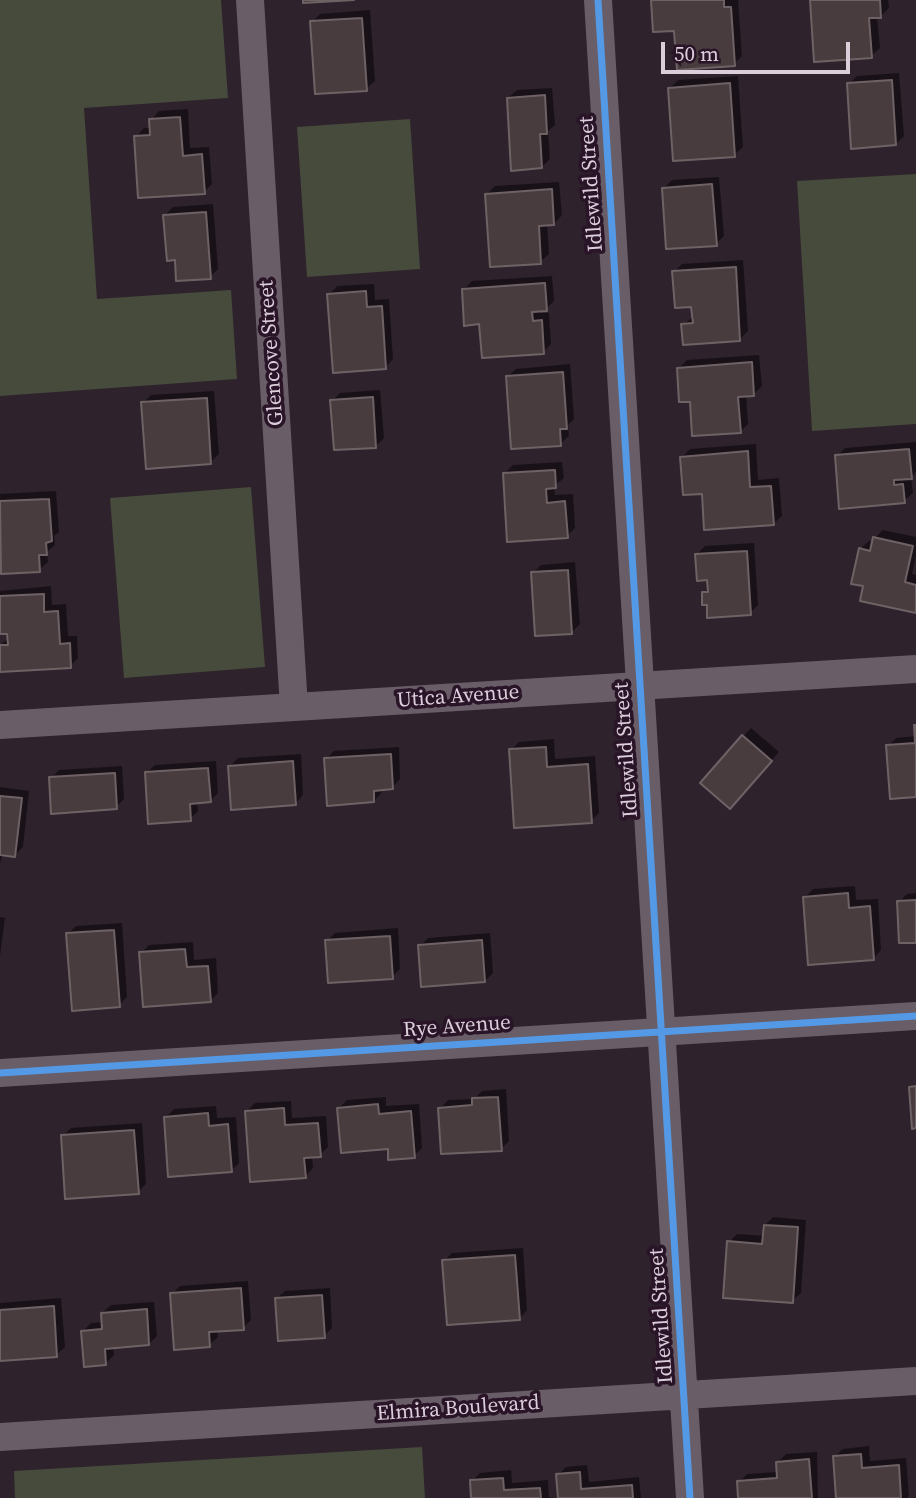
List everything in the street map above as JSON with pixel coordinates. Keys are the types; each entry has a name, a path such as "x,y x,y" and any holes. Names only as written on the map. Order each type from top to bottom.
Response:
{"street":[{"name":"Glencove Street","path":"250,0 294,707"},
{"name":"Idlewild Street","path":"598,0 690,1498"},
{"name":"Utica Avenue","path":"0,725 916,669"},
{"name":"Rye Avenue","path":"0,1073 916,1016"},
{"name":"Elmira Boulevard","path":"0,1437 916,1381"}],"green space":[{"path":"0,0 221,0 228,98 84,108 97,299 231,290 237,379 0,396"},
{"path":"410,119 420,269 307,277 297,127"},
{"path":"916,174 916,424 812,431 797,181"},
{"path":"251,487 265,667 124,678 110,498"},
{"path":"422,1447 425,1498 15,1498 14,1471"}],"building":[{"path":"303,0 354,0 303,3"},
{"path":"651,0 724,0 724,7 731,7 735,66 677,70 674,31 653,32"},
{"path":"810,0 880,0 881,18 869,18 872,58 814,62"},
{"path":"362,18 367,91 315,94 310,21"},
{"path":"892,80 896,145 851,149 847,83"},
{"path":"730,83 735,157 673,161 668,88"},
{"path":"545,95 547,134 540,134 542,168 511,171 507,98"},
{"path":"180,117 183,156 202,154 205,194 138,198 134,136 150,135 149,119"},
{"path":"712,184 717,246 666,249 662,188"},
{"path":"552,189 554,225 539,226 541,264 490,267 485,194"},
{"path":"206,212 211,279 176,281 175,260 167,261 163,215"},
{"path":"736,267 740,341 683,345 681,324 693,323 691,307 675,308 672,271"},
{"path":"545,283 547,311 532,312 533,321 542,320 544,354 482,358 479,324 464,326 462,289"},
{"path":"366,291 367,307 382,306 386,369 333,373 327,294"},
{"path":"752,362 754,396 738,397 741,433 692,436 690,402 679,402 677,368"},
{"path":"563,372 567,429 560,429 561,446 511,449 506,376"},
{"path":"373,397 376,448 334,450 330,400"},
{"path":"207,398 211,464 146,469 141,402"},
{"path":"909,449 912,479 894,480 894,485 903,484 905,503 839,509 835,455"},
{"path":"748,451 750,487 771,486 774,525 704,530 702,494 683,495 680,457"},
{"path":"555,470 556,488 546,489 547,503 565,501 568,538 507,542 503,473"},
{"path":"49,499 52,541 46,543 47,555 39,555 40,572 1,574 0,501"},
{"path":"873,537 913,546 905,582 916,585 916,613 860,601 863,586 851,584 859,548 870,551"},
{"path":"747,551 751,615 707,618 707,605 702,605 702,592 708,592 707,580 697,581 695,554"},
{"path":"568,570 572,634 535,636 531,572"},
{"path":"44,594 44,612 58,611 60,644 70,643 71,668 0,672 0,645 8,645 7,634 0,634 0,596"},
{"path":"916,725 916,797 890,799 886,745 915,743"},
{"path":"742,735 772,761 730,809 700,783"},
{"path":"546,747 547,767 588,764 592,823 514,828 509,749"},
{"path":"391,754 393,789 374,791 374,802 327,806 324,758"},
{"path":"293,761 296,805 231,810 228,766"},
{"path":"208,768 211,802 190,804 191,821 148,824 145,772"},
{"path":"115,773 117,809 51,814 49,777"},
{"path":"0,796 22,798 15,857 0,855"},
{"path":"848,893 849,908 870,906 874,960 808,965 803,897"},
{"path":"916,900 916,943 899,943 897,901"},
{"path":"114,930 120,1007 72,1011 66,933"},
{"path":"390,936 393,979 328,983 325,940"},
{"path":"482,940 485,982 421,987 418,945"},
{"path":"185,949 187,967 208,966 211,1002 143,1007 139,952"},
{"path":"916,1086 916,1128 912,1129 909,1087"},
{"path":"498,1097 502,1151 441,1154 438,1108 472,1105 472,1098"},
{"path":"378,1104 379,1114 411,1111 415,1158 388,1160 388,1149 341,1153 337,1108"},
{"path":"284,1108 285,1125 318,1123 321,1157 304,1158 306,1178 250,1182 245,1111"},
{"path":"208,1113 209,1126 228,1124 232,1172 168,1177 164,1117"},
{"path":"134,1130 139,1194 65,1199 61,1135"},
{"path":"764,1225 798,1227 793,1303 723,1298 727,1241 762,1244"},
{"path":"515,1255 520,1320 447,1325 442,1260"},
{"path":"241,1288 244,1330 209,1332 210,1347 174,1350 170,1293"},
{"path":"322,1295 325,1338 278,1341 275,1298"},
{"path":"54,1306 57,1357 0,1361 0,1310"},
{"path":"147,1309 149,1345 105,1349 106,1365 84,1367 81,1331 102,1329 101,1313"},
{"path":"861,1454 862,1468 899,1465 901,1498 836,1498 833,1456"},
{"path":"809,1459 812,1498 738,1498 737,1481 777,1478 776,1462"},
{"path":"580,1472 581,1489 632,1485 633,1498 558,1498 556,1474"},
{"path":"503,1478 504,1490 540,1488 541,1498 471,1498 470,1480"}],"cycle path":[{"path":"598,0 690,1498"},
{"path":"0,1073 916,1016"}]}
